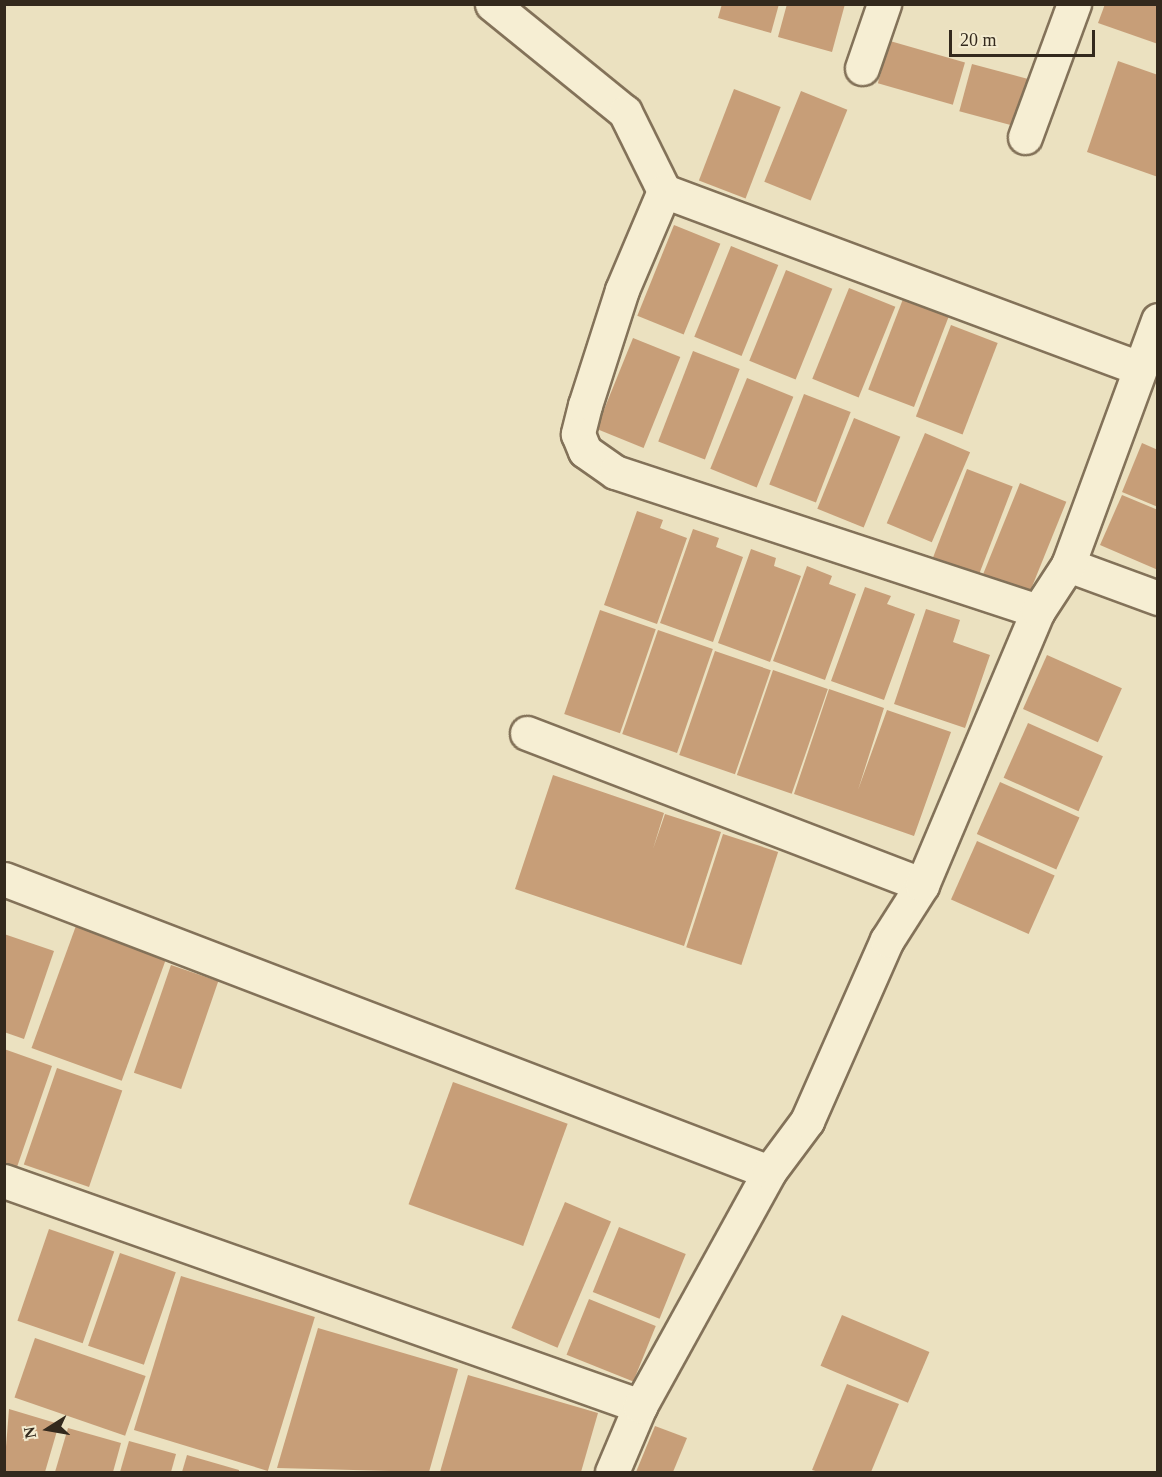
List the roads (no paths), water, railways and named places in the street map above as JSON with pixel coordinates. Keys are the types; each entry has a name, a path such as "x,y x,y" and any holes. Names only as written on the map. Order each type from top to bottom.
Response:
{"street":[{"path":"492,4 625,112 664,191 1139,368"},
{"path":"862,68 884,4"},
{"path":"1025,137 1074,4"},
{"path":"664,191 622,290 585,405 578,434 585,451 615,472 1038,611"},
{"path":"612,1473 640,1406 769,1172 807,1121 887,940 922,885 1038,611 1068,565 1158,320"},
{"path":"1068,565 1158,598"},
{"path":"527,733 922,885"},
{"path":"4,879 769,1172"},
{"path":"4,1181 640,1406"}]}
